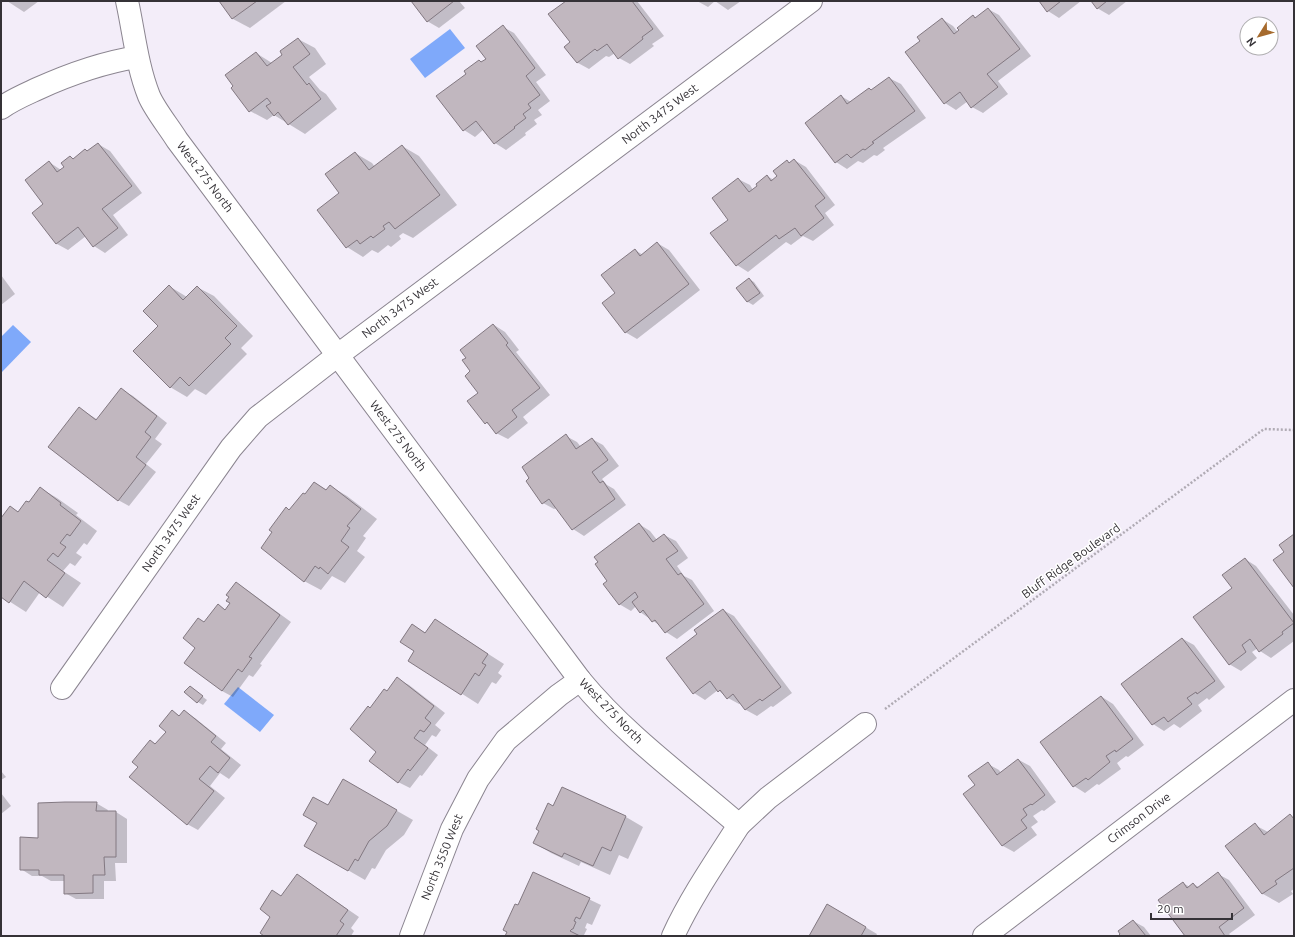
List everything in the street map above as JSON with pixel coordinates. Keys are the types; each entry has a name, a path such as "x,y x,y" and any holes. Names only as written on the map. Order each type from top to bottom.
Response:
{"street":[{"name":"West 275 North","path":"127,1 137,57 150,97 177,140 597,701 635,738 739,826"},
{"name":"North 3475 West","path":"62,688 231,448 258,417 338,355 811,1"},
{"path":"1,108 10,101 64,76 110,61 137,57"},
{"name":"North 3550 West","path":"411,936 452,829 478,779 506,740 559,695 580,680"},
{"name":"Crimson Drive","path":"984,936 1294,700"},
{"path":"673,936 714,864 739,826 768,798 865,724"}],"path":[{"name":"Bluff Ridge Boulevard","path":"865,724 1264,430 1294,430"}],"water":[{"path":"450,29 465,48 425,78 410,59"},
{"path":"13,325 31,342 1,373 1,337"},
{"path":"238,687 274,715 260,732 224,704"}],"building":[{"path":"219,1 257,1 232,19"},
{"path":"411,1 454,1 427,22"},
{"path":"566,1 632,1 653,29 618,59 607,44 597,51 595,49 577,63 564,47 570,42 548,14"},
{"path":"1039,1 1061,1 1047,12"},
{"path":"1091,1 1107,1 1097,9"},
{"path":"988,8 1020,49 987,74 998,87 971,108 960,92 944,104 905,52 920,41 917,37 942,18 954,34 959,30 957,28 973,15 975,18"},
{"path":"503,25 535,68 526,76 540,95 528,104 531,108 523,114 526,118 494,144 476,121 463,131 436,96 466,74 464,71 479,60 481,62 486,59 476,46"},
{"path":"298,38 310,54 293,67 307,85 309,83 321,99 288,125 278,112 274,116 266,106 271,103 267,98 249,112 231,88 233,86 225,75 256,52 267,66 282,55 280,51"},
{"path":"889,77 915,111 872,142 874,143 865,150 863,149 851,158 847,154 835,163 805,123 841,95 847,104 869,88 871,90"},
{"path":"98,143 132,186 102,209 118,228 93,247 78,227 56,244 32,213 43,204 25,180 49,161 57,172 64,167 61,163 70,156 73,159 85,149 87,151"},
{"path":"402,145 440,195 395,229 389,222 383,226 385,229 373,238 371,236 360,244 357,240 346,248 317,210 339,193 325,174 355,152 369,170"},
{"path":"794,159 825,198 815,206 824,218 801,236 795,228 779,239 776,235 736,266 710,233 728,220 712,198 738,178 749,192 767,175 771,181 777,176 773,171 787,160 789,163"},
{"path":"657,242 689,284 625,333 602,303 615,293 601,275 635,249 640,256"},
{"path":"749,278 760,293 747,302 736,288"},
{"path":"169,285 183,300 197,286 237,326 225,338 231,344 189,386 180,377 170,388 133,351 158,326 143,311"},
{"path":"493,324 508,343 506,345 540,388 512,410 517,417 496,434 487,422 485,424 467,401 478,393 465,376 470,371 462,360 466,358 460,350"},
{"path":"121,388 157,416 145,432 151,437 136,457 146,465 118,501 48,447 79,407 96,420"},
{"path":"566,434 576,449 592,438 608,460 592,472 600,483 603,481 615,499 572,530 549,499 542,504 526,481 529,478 522,467"},
{"path":"314,482 326,490 330,485 361,509 347,526 350,528 341,541 349,547 328,574 320,567 319,569 315,566 304,582 261,548 272,532 269,530 286,507 289,510 303,493 305,494"},
{"path":"40,487 81,521 70,536 67,534 60,543 66,547 58,557 53,553 47,560 65,573 46,598 24,581 9,603 1,597 1,518 10,506 18,512 26,501 29,502"},
{"path":"639,523 653,542 664,534 678,551 666,559 678,575 681,573 704,604 665,633 655,620 652,622 643,610 640,613 632,602 638,597 635,592 619,605 603,584 607,581 595,564 598,562 594,557"},
{"path":"1294,534 1294,588 1273,560 1284,552 1279,545"},
{"path":"1245,558 1294,623 1282,632 1283,634 1259,652 1250,639 1242,645 1246,652 1229,665 1193,617 1232,588 1222,575"},
{"path":"236,582 280,615 249,657 252,658 242,672 238,669 222,691 184,663 195,648 183,638 198,618 204,622 218,604 225,610 230,603 226,601 229,597 226,595"},
{"path":"723,609 781,687 762,701 760,699 745,710 733,694 727,699 720,690 718,692 710,681 693,694 666,658 697,634 694,630"},
{"path":"435,619 488,654 482,663 486,665 479,676 475,673 461,695 408,661 414,651 400,642 412,624 425,633"},
{"path":"1182,638 1215,681 1197,694 1196,692 1187,698 1192,704 1168,722 1164,717 1152,725 1121,684"},
{"path":"397,677 434,706 425,718 431,723 424,732 420,730 414,738 428,748 410,771 408,769 398,783 369,761 376,752 350,729 368,706 370,708 384,689 387,691"},
{"path":"190,686 203,696 197,703 184,692"},
{"path":"1101,696 1133,739 1116,752 1115,750 1106,756 1110,762 1088,780 1086,778 1073,787 1040,742"},
{"path":"172,710 179,716 184,710 216,736 211,742 230,758 218,773 210,766 199,779 214,791 187,825 129,777 138,767 132,762 150,740 155,744 166,732 159,726"},
{"path":"1018,759 1045,795 1032,805 1031,804 1023,809 1027,815 1021,820 1027,828 1002,846 963,794 975,785 968,776 988,762 997,775"},
{"path":"343,779 397,810 387,826 369,841 358,861 355,859 348,871 304,846 317,823 303,815 313,797 328,805"},
{"path":"562,787 626,816 611,851 602,847 593,866 564,853 562,857 533,843 539,831 536,829 548,803 553,806"},
{"path":"97,802 96,811 116,811 116,857 104,857 105,875 93,875 93,893 64,894 64,875 39,875 39,870 20,870 20,837 38,838 38,803"},
{"path":"1290,814 1294,819 1294,868 1275,881 1277,884 1262,894 1225,846 1255,823 1264,835"},
{"path":"533,872 590,898 580,919 576,917 574,921 576,922 573,929 570,931 580,936 505,936 507,932 503,930 515,904 518,905"},
{"path":"1218,872 1244,908 1219,927 1225,936 1185,936 1158,900 1183,882 1187,888 1193,883 1197,888"},
{"path":"297,874 348,910 340,921 344,924 336,936 264,936 260,933 270,917 260,909 272,890 281,896"},
{"path":"827,904 866,927 861,936 809,936"},
{"path":"1133,920 1146,936 1118,936 1120,934 1118,931"}]}
